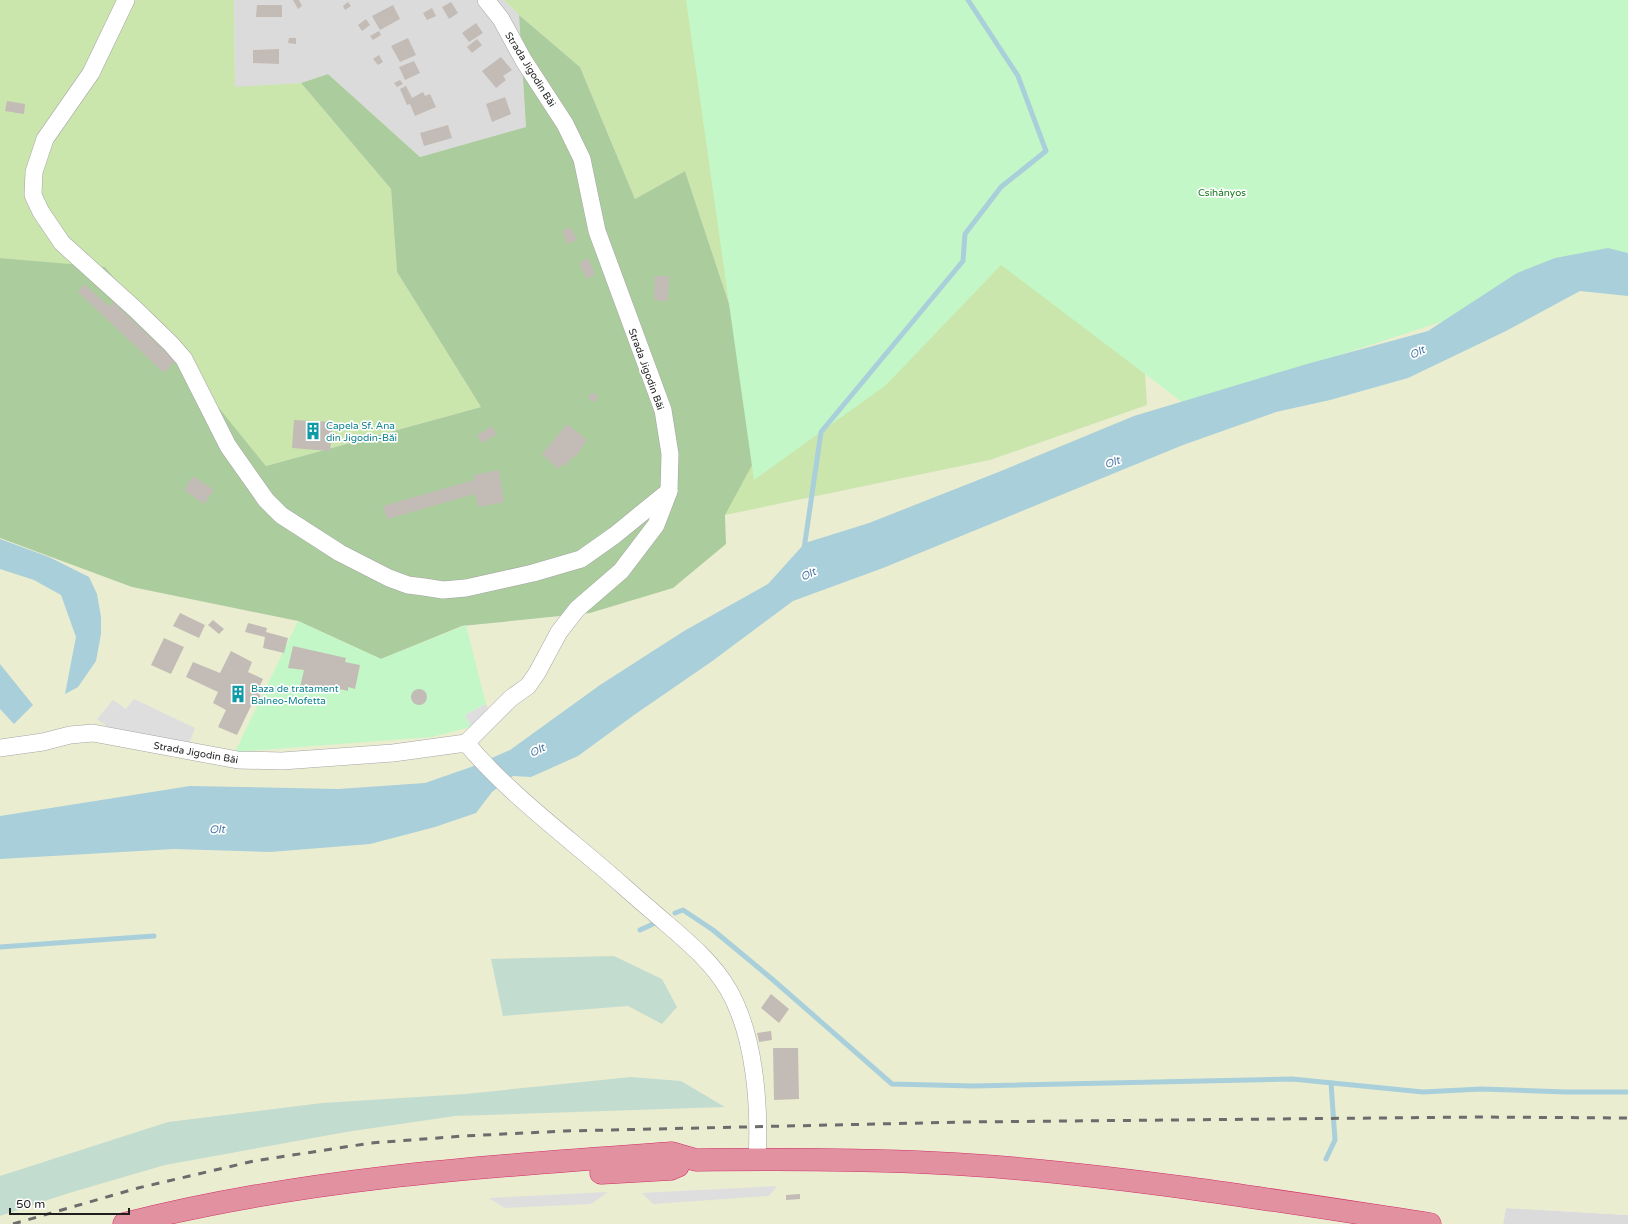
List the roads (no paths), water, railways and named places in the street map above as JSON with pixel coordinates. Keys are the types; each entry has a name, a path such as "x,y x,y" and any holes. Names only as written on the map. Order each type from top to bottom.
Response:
{"highway":[{"path":"124,1224 245,1198 372,1178 515,1164 672,1153 696,1160 848,1159 1011,1168 1211,1191 1430,1224"},
{"path":"190,1224 318,1200 373,1192 516,1178 671,1169 696,1160"}],"street":[{"path":"126,0 91,73 45,139 34,172 32,195 41,212 62,243 135,309 171,344 184,359 228,446 266,500 281,515 340,553 389,578 408,585 443,590 466,588 533,573 581,559 615,535 670,491"},
{"name":"Strada Jigodin Băi","path":"0,748 43,742 70,735 93,733 238,760 282,761 393,753 466,743 511,698 528,686 537,673 559,632 577,609 621,571 656,525 670,491 670,454 663,410 597,231 582,159 565,124 524,61 501,19 486,0"},
{"path":"466,743 513,791 698,953 727,987 740,1015 749,1048 759,1126 757,1159"}],"water":[{"name":"Olt","path":"1608,248 1628,253 1628,296 1580,291 1506,331 1408,378 1330,400 1276,412 1183,445 883,568 793,601 711,662 578,756 531,777 513,776 492,792 476,813 435,827 370,844 270,852 174,849 0,859 0,816 190,786 338,789 425,783 471,767 510,750 600,685 684,631 768,584 805,543 869,523 1001,471 1134,416 1307,364 1428,331 1517,273 1555,258"},
{"path":"0,539 49,557 89,577 97,594 101,617 101,634 96,661 78,687 65,694 76,637 61,595 34,580 0,569"},
{"path":"0,664 33,705 14,724 0,709"}],"waterway":[{"path":"804,549 821,432 963,261 965,234 1001,187 1046,151 1018,76 968,0"},
{"path":"675,913 683,910 713,930 772,979 892,1084 974,1086 1292,1079 1423,1092 1481,1089 1566,1092 1628,1092"},
{"path":"640,930 653,924"},
{"path":"0,947 154,936"},
{"path":"1326,1159 1335,1140 1331,1083"}],"railway":[{"path":"13,1224 138,1188 254,1161 371,1143 464,1136 565,1131 965,1122 1480,1117 1628,1118"}],"place":[{"name":"Capela Sf. Ana din Jigodin-Băi","path":"313,431"},
{"name":"Baza de tratament Balneo-Mofetta","path":"238,694"}],"park label":[{"name":"Csihányos","path":"1222,192"}]}
